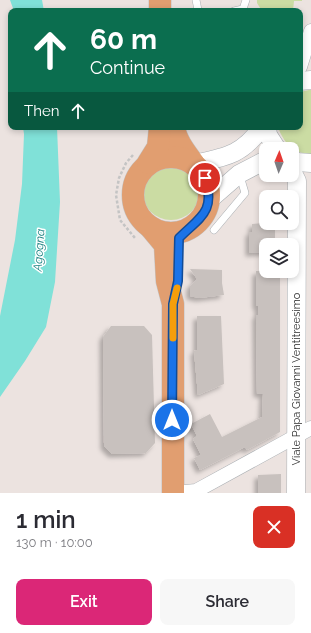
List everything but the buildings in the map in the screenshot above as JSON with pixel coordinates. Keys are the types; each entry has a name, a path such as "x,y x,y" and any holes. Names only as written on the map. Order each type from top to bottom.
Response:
{"main road":[{"path":"160,130 158,147 141,158 139,172 134,183 132,196 134,208 141,219 145,234 165,245 167,281 173,304"},
{"path":"174,130 184,151 194,164"},
{"path":"141,158 171,156 183,158 199,168 205,178 209,190 205,212 199,221 179,238 178,281 173,304 174,493"},
{"path":"145,234 162,232 175,233 188,229"}],"street":[{"path":"303,57 311,31"},
{"path":"194,164 224,158 238,152 251,142 260,130"},
{"path":"267,130 268,135 272,142"},
{"path":"299,162 311,163"},
{"path":"208,202 239,174 259,164"},
{"name":"Viale Papa Giovanni Ventitreesimo","path":"296,493 303,432 297,182"},
{"path":"174,493 196,491 303,432"}],"lane":[{"path":"214,230 245,193 239,174"}],"path":[{"path":"141,158 126,163 119,178 116,195 120,220 145,234"}],"green space":[{"path":"257,0 302,0 294,1 293,8 260,8"},
{"path":"311,90 311,154 299,152 299,142 286,142 279,130 303,130 303,91"},
{"path":"171,162 182,164 195,175 198,180 200,191 198,202 187,215 182,218 171,220 160,218 147,207 144,202 142,191 144,180 155,167 160,164"}],"water":[{"path":"10,0 42,0 43,8 13,8"},
{"name":"Agogna","path":"23,130 57,130 60,202 55,282 46,327 0,397 0,316 15,240 22,184"}],"slow traffic":[{"path":"173,338 173,304 177,288"}],"route":[{"path":"172,420 173,304 178,281 179,238 199,221 205,212 209,190 205,178"}]}
